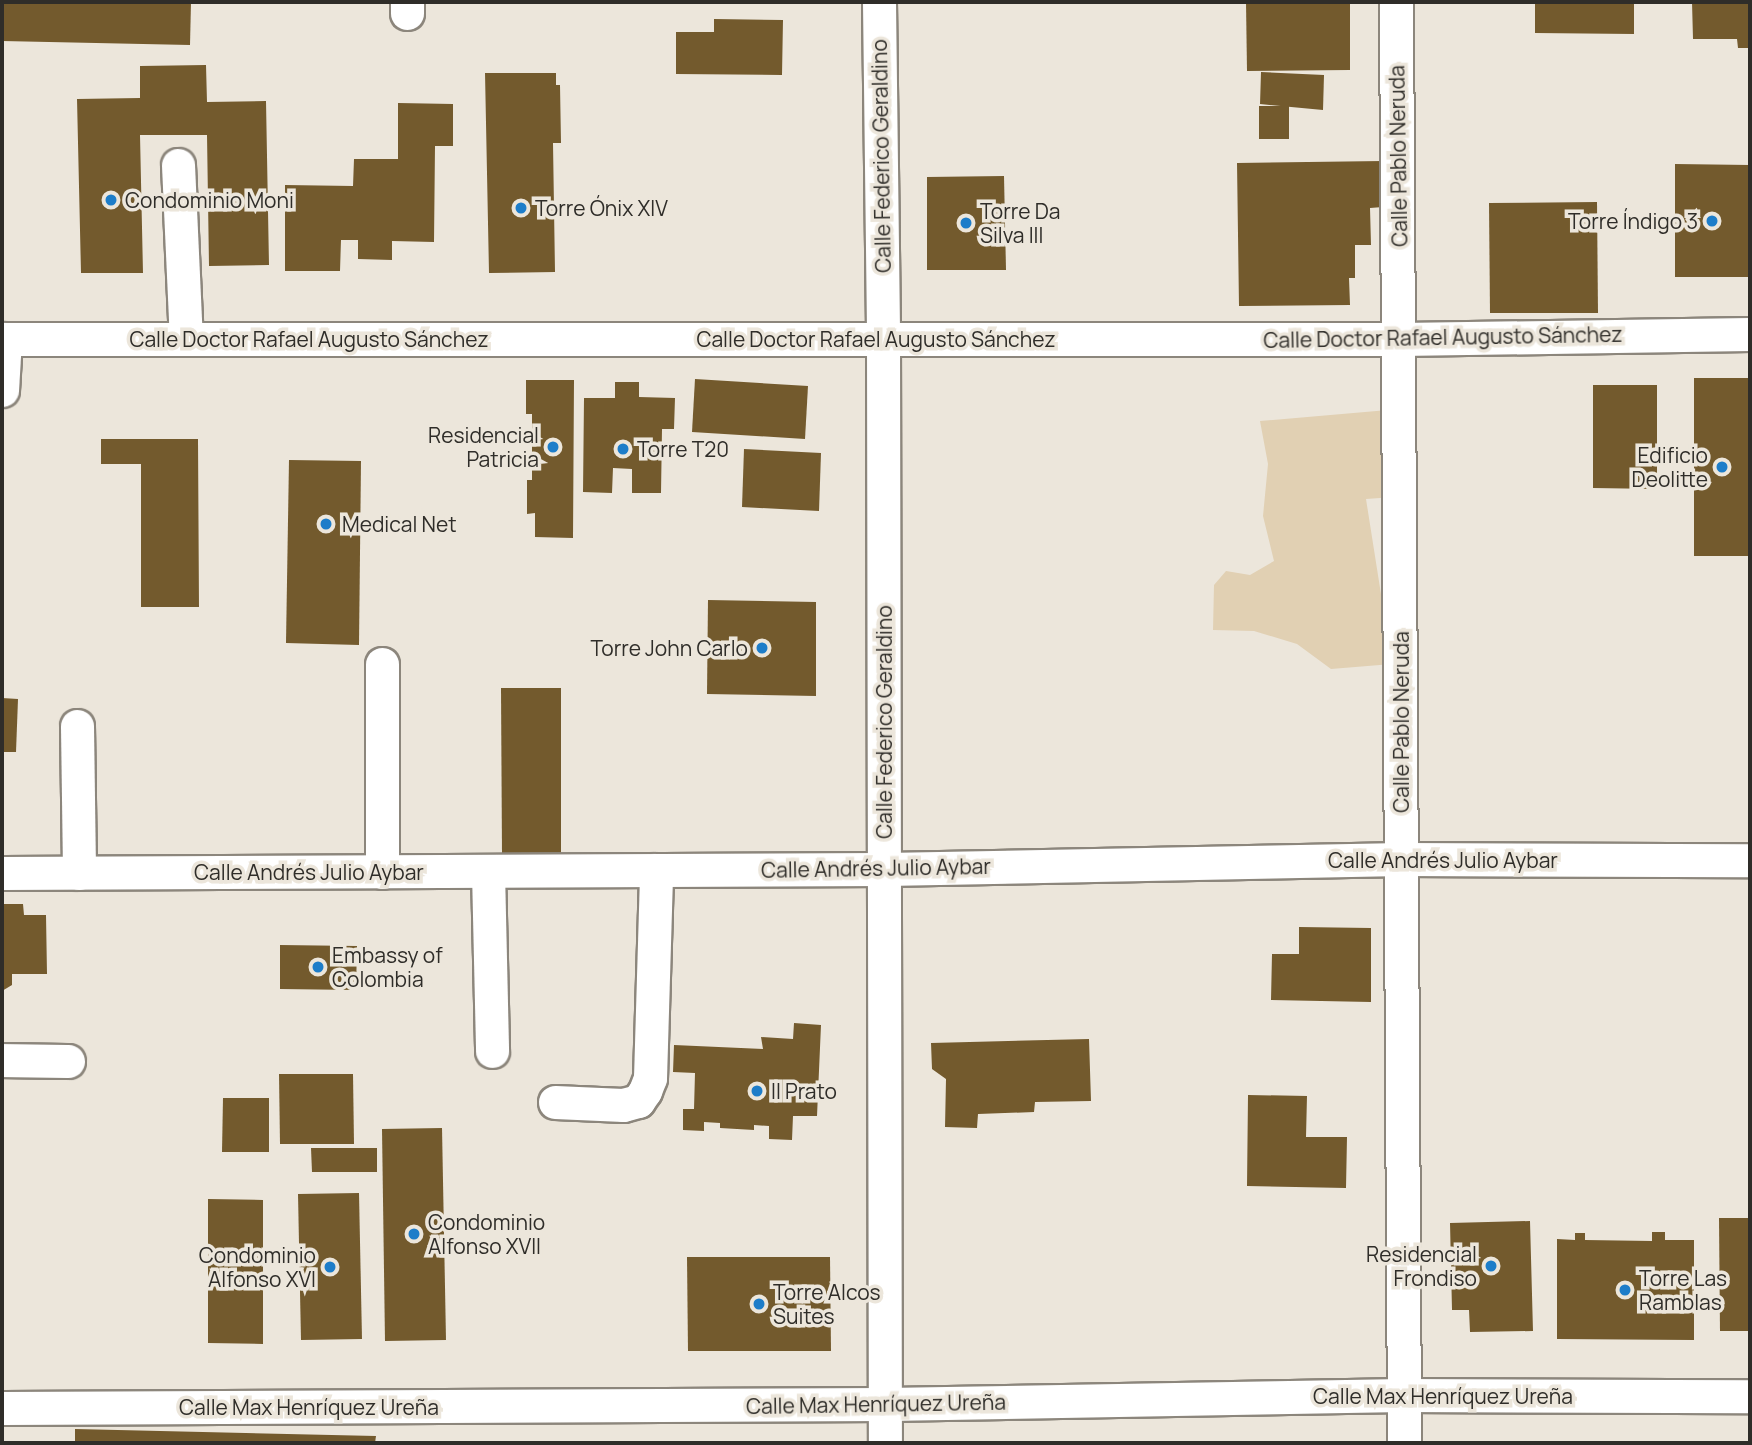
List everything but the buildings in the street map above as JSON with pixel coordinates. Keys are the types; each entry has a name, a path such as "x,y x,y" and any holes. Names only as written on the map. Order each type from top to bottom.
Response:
{"street":[{"name":"Calle Federico Geraldino","path":"879,2 884,339 885,1443"},
{"name":"Calle Pablo Neruda","path":"1396,2 1400,339 1404,1443"},
{"path":"177,165 186,339"},
{"name":"Calle Doctor Rafael Augusto Sánchez","path":"4,339 1400,339 1750,334"},
{"path":"2,390 4,339"},
{"path":"382,664 383,872"},
{"path":"77,726 79,873"},
{"name":"Calle Andrés Julio Aybar","path":"2,873 884,869 1402,859 1750,860"},
{"path":"555,1102 623,1105 638,1101 645,1090 650,1078 656,870"},
{"path":"488,871 492,1051"},
{"path":"2,1060 68,1061"},
{"name":"Calle Max Henríquez Ureña","path":"2,1408 886,1404 1403,1395 1750,1396"}],"shaded area":[{"path":"1388,410 1394,497 1366,499 1392,664 1331,669 1297,644 1254,631 1213,630 1214,585 1226,571 1250,575 1274,561 1263,516 1268,464 1260,421"}],"place":[{"name":"Condominio Moni","path":"111,200"},
{"name":"Torre Ónix XIV","path":"521,208"},
{"name":"Torre Índigo 3","path":"1712,221"},
{"name":"Torre Da Silva III","path":"966,223"},
{"name":"Residencial Patricia","path":"553,447"},
{"name":"Torre T20","path":"623,449"},
{"name":"Edificio Deolitte","path":"1722,467"},
{"name":"Medical Net","path":"326,524"},
{"name":"Torre John Carlo","path":"762,648"},
{"name":"Embassy of Colombia","path":"318,967"},
{"name":"Il Prato","path":"757,1091"},
{"name":"Condominio Alfonso XVII","path":"414,1234"},
{"name":"Residencial Frondiso","path":"1491,1266"},
{"name":"Condominio Alfonso XVI","path":"330,1267"},
{"name":"Torre Las Ramblas","path":"1625,1290"},
{"name":"Torre Alcos Suites","path":"759,1304"}]}
